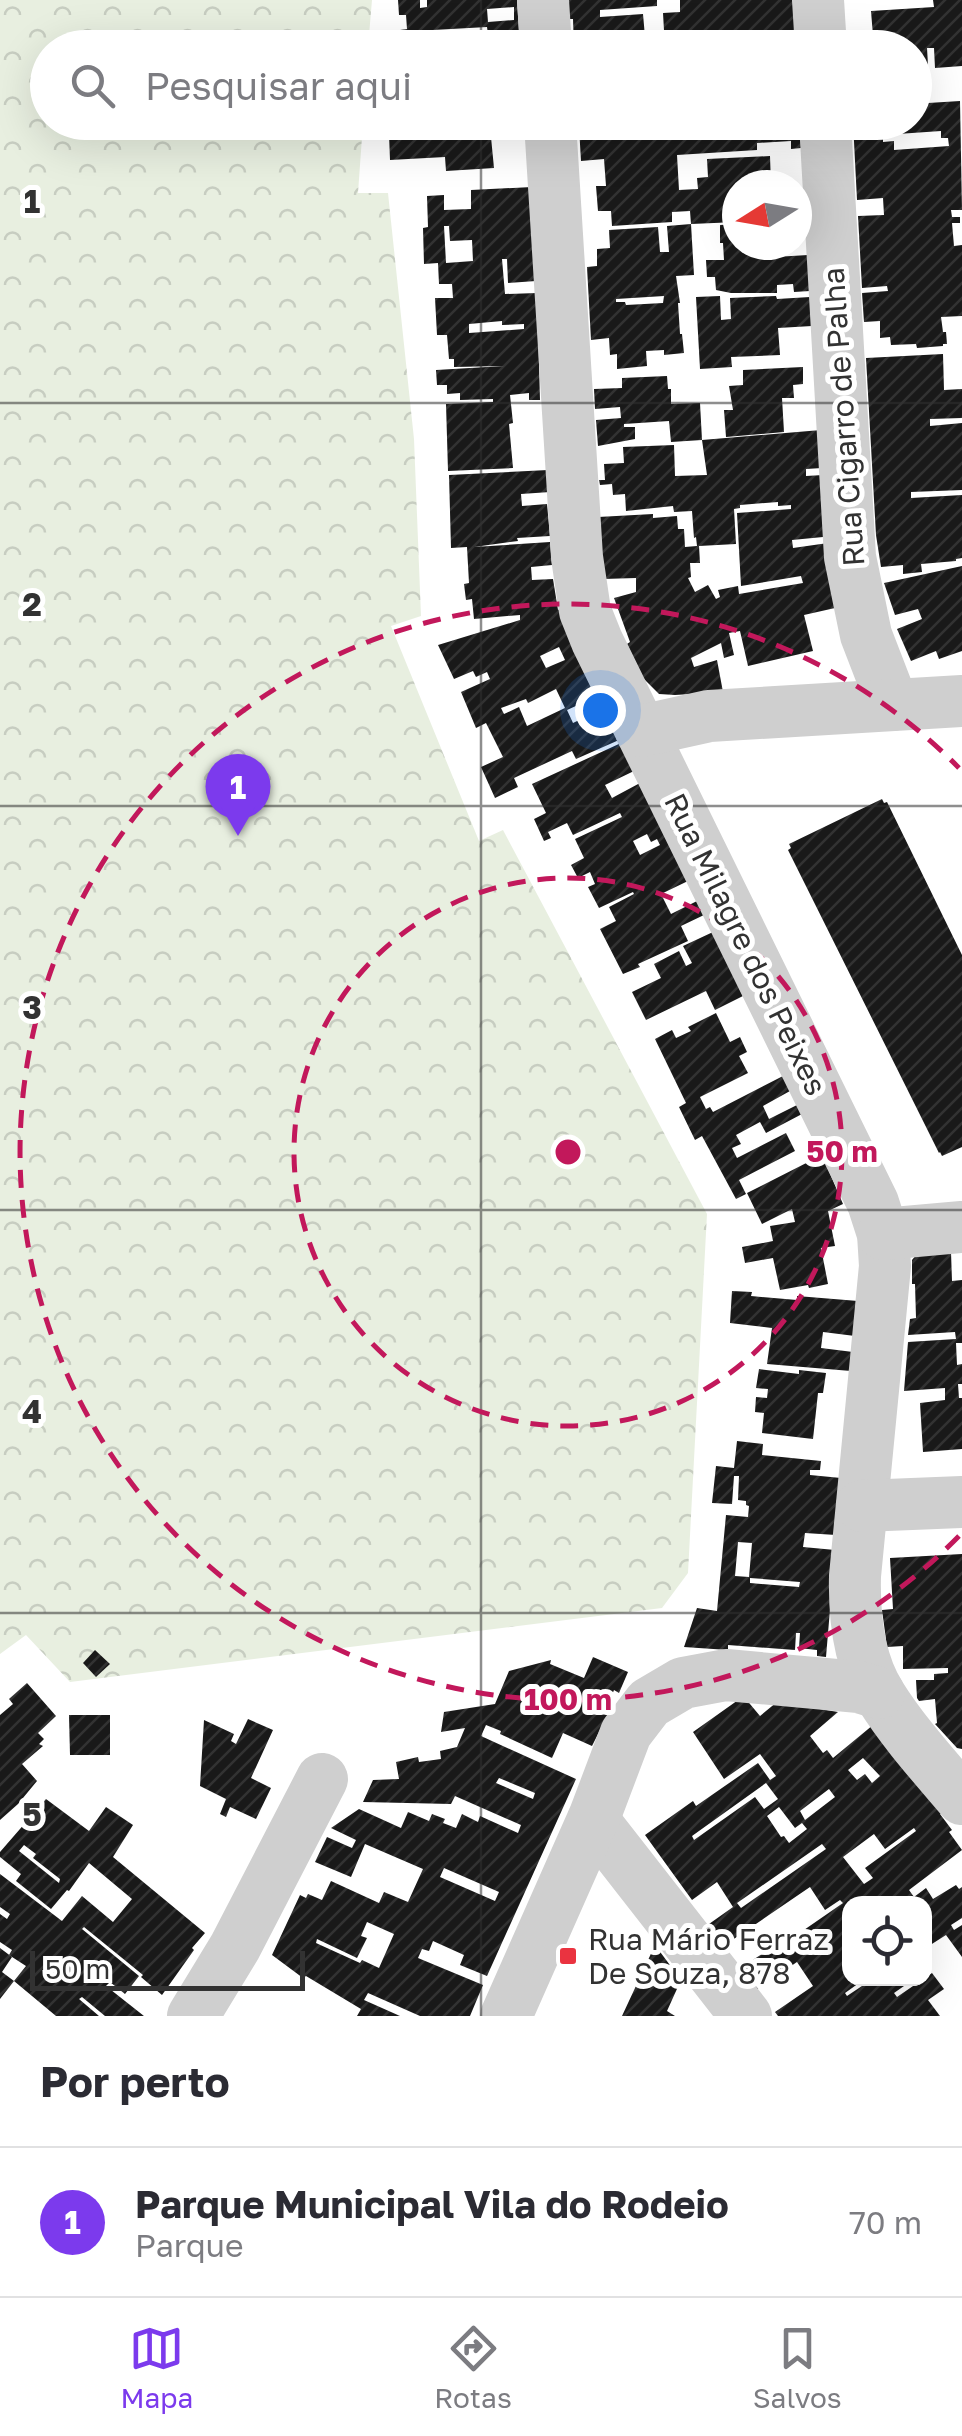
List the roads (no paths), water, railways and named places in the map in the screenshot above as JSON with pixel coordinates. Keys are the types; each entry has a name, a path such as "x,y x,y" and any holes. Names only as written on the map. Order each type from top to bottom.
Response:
{"street":[{"path":"542,0 544,30"},
{"path":"818,0 819,30"},
{"name":"Rua Milagre dos Peixes","path":"551,140 577,557 585,610 873,1203 883,1234 885,1266 854,1612 862,1651 878,1694 957,1787"},
{"name":"Rua Cigarro de Palha","path":"826,140 850,557 866,635 893,705"},
{"path":"641,731 709,716 962,702"},
{"path":"883,1234 962,1227"},
{"path":"862,1506 962,1502"},
{"path":"506,2016 593,1820 626,1733 648,1704 684,1683 726,1675 859,1687 878,1694"},
{"path":"193,2016 235,1947 322,1779"},
{"path":"593,1820 746,2016"}],"place":[{"name":"Parque Municipal Vila do Rodeio","path":"238,836"},
{"name":"Rua Mário Ferraz De Souza, 878","path":"568,1956"}]}
